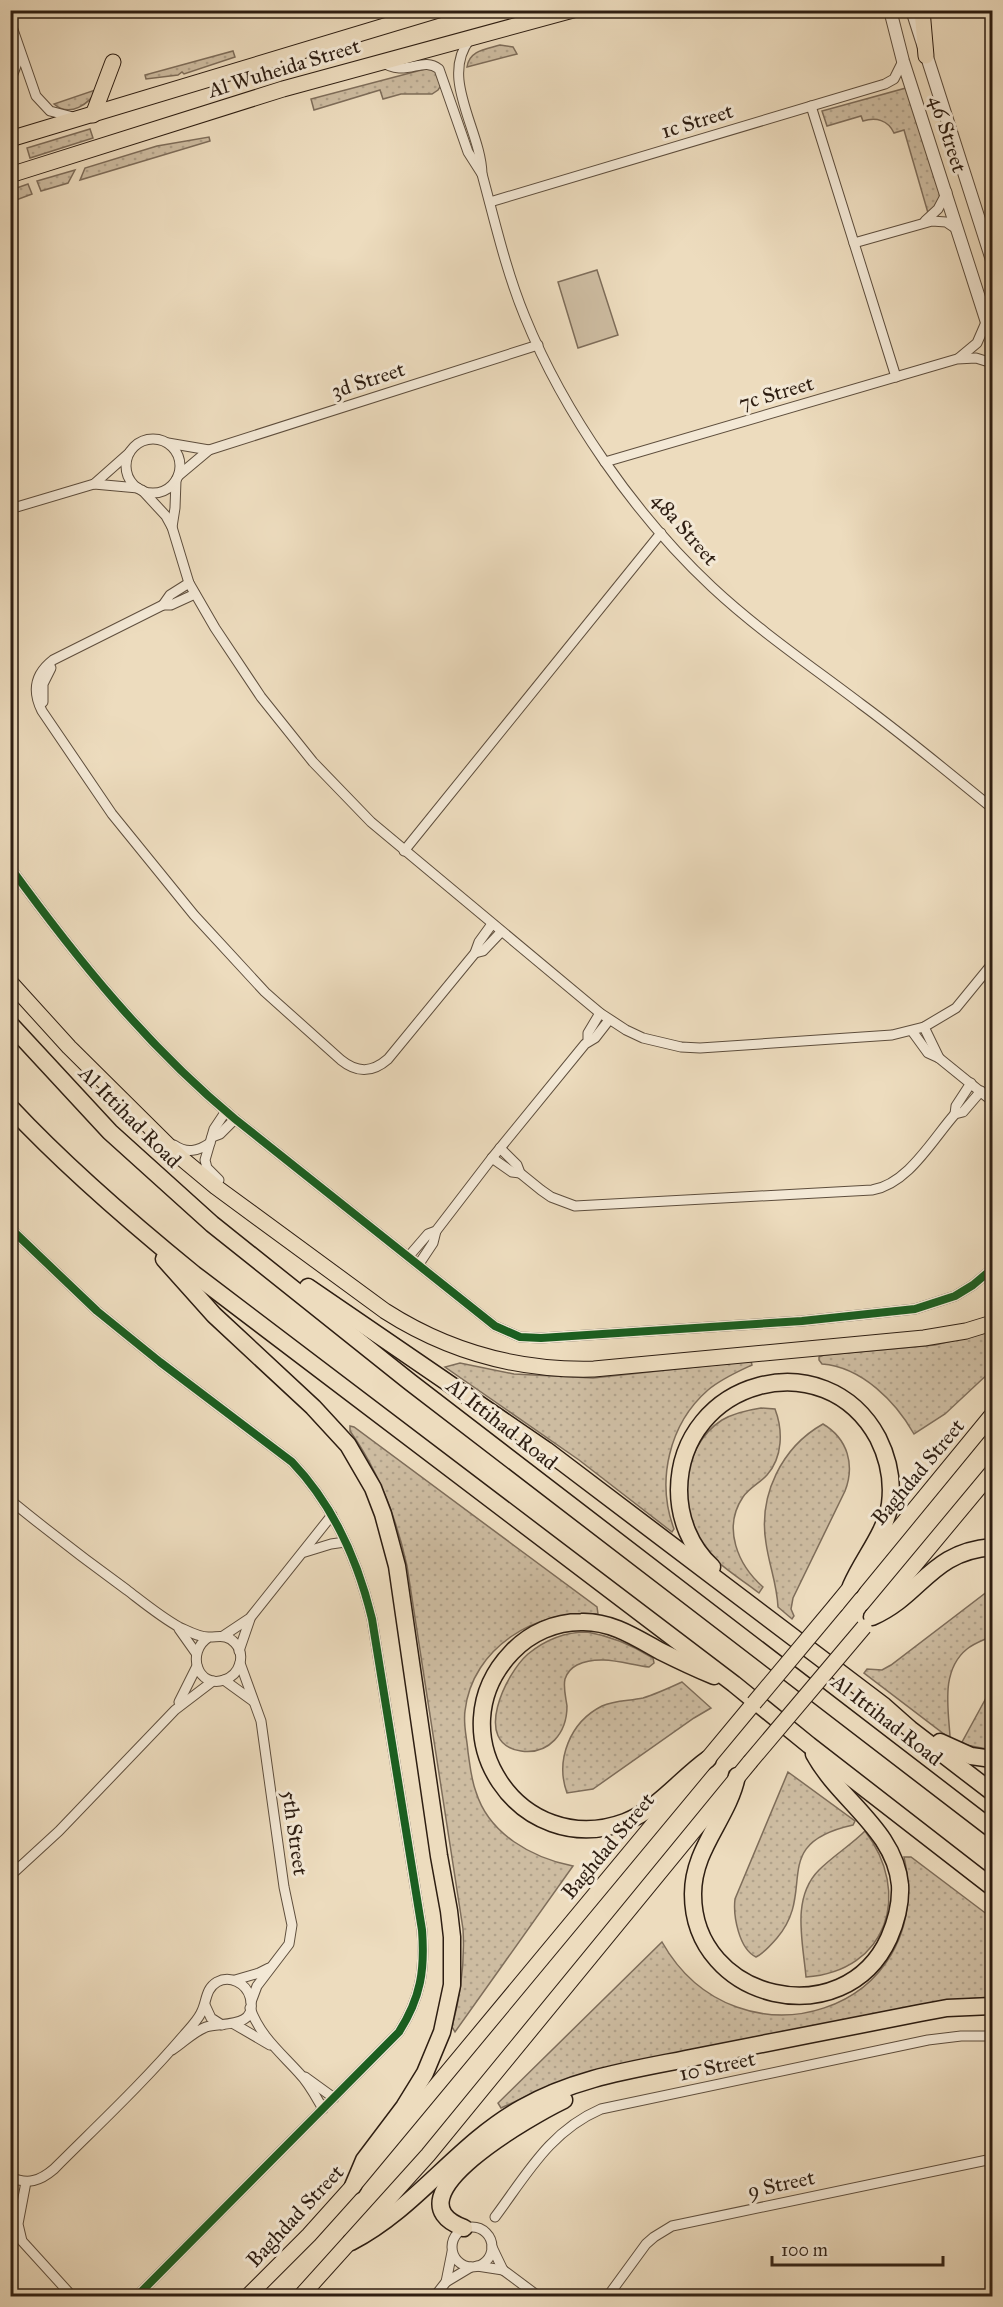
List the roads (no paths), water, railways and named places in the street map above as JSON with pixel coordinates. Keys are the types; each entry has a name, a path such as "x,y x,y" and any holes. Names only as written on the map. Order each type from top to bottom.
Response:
{"highway":[{"name":"Al Ittihad Road","path":"10,1024 110,1132 179,1196 251,1255 429,1396 993,1829"},
{"path":"10,1107 70,1168 141,1231 294,1352 734,1684 993,1887"},
{"path":"141,1231 188,1288 214,1315 313,1407 348,1445 373,1488 383,1514 397,1566 449,1911 452,1937 452,1985 442,2032 425,2073 404,2107 364,2160 353,2186"},
{"path":"251,1255 311,1289 546,1450 884,1706 950,1748 971,1756 993,1759"},
{"path":"750,1606 708,1564 694,1546 682,1517 679,1479 689,1442 709,1413 734,1394 764,1384 802,1383 838,1396 861,1414 882,1446 891,1484 887,1515 880,1534 851,1586"},
{"path":"868,1622 903,1599 930,1572 948,1559 966,1551 993,1547"},
{"path":"708,1759 654,1806 628,1821 599,1829 584,1830 555,1825 529,1812 507,1793 498,1781 486,1755 483,1741 482,1719 485,1698 496,1671 517,1647 531,1636 546,1629 580,1622 597,1622 622,1630 676,1660 734,1684"},
{"path":"884,1706 910,1729 993,1792"},
{"path":"737,1776 727,1808 707,1839 696,1866 694,1910 703,1939 724,1968 747,1984 762,1990 794,1996 836,1989 859,1976 878,1957 897,1915 900,1885 886,1842 835,1785 809,1745"},
{"path":"351,2242 393,2217 471,2143 523,2107 584,2081 946,2008 993,2006"},
{"path":"470,2228 453,2224 444,2217 441,2206 442,2194 447,2184 465,2165 535,2114 590,2088 649,2067"}],"main road":[{"name":"Al Wuheida Street","path":"10,140 438,10"},
{"name":"Al Wuheida Street","path":"10,176 283,89 573,10"},
{"path":"922,10 926,56"},
{"path":"87,117 113,62"},
{"path":"10,982 69,1047 180,1158 345,1283 407,1325 462,1350 526,1366 571,1370 924,1338 993,1323"},
{"name":"Baghdad Street","path":"248,2296 309,2235 353,2186 993,1415"},
{"path":"301,2296 451,2129 737,1776 993,1472"}],"street":[{"name":"46 Street","path":"890,10 903,61 993,338"},
{"name":"46 Street","path":"912,10 993,260"},
{"path":"10,21 31,86 42,104 59,114 87,117"},
{"path":"10,82 18,63 15,36"},
{"name":"48a Street","path":"471,37 461,53 457,73 512,285 538,345 568,405 605,462 662,533 711,586 993,808"},
{"name":"1c Street","path":"490,202 885,84 894,79 903,61"},
{"name":"48a Street","path":"381,62 397,69 426,64 439,69 468,152 482,174"},
{"path":"811,106 896,377"},
{"path":"924,222 938,209 947,192"},
{"path":"854,243 924,222 939,221 958,230"},
{"name":"7c Street","path":"957,359 977,343 987,320"},
{"name":"3d Street","path":"177,478 209,450 538,345"},
{"name":"7c Street","path":"605,462 957,359 976,358 993,363"},
{"path":"94,484 143,441 152,439 168,443 175,450 178,458 172,527"},
{"name":"3d Street","path":"168,443 209,450"},
{"path":"130,452 127,460 129,477 159,507 172,527 189,583 195,594 238,663 286,731 341,793 404,851 609,1020 643,1038 681,1047 700,1048 892,1035 924,1027 956,1008 993,964"},
{"path":"10,509 94,484 115,484 157,492 164,490 177,478"},
{"path":"404,851 662,533"},
{"path":"163,605 170,595 189,583"},
{"path":"195,594 171,605 163,605 66,654 47,672 42,696 50,721 112,814 194,915 261,988 349,1066 359,1070 370,1070 380,1066 388,1059 476,953 478,942 492,924"},
{"path":"10,867 57,932 107,992 164,1054 235,1119 410,1256 495,1326 511,1335 530,1339 802,1321 915,1309 955,1296 993,1269"},
{"path":"476,953 483,951 501,932"},
{"path":"588,1041 588,1033 600,1013"},
{"path":"419,1264 433,1243 436,1231 492,1158 588,1041 595,1038 609,1020"},
{"path":"924,1027 939,1058"},
{"path":"912,1031 928,1053 939,1058 993,1101"},
{"path":"492,1158 512,1172 520,1173 551,1197 563,1203 588,1207 872,1190 901,1178 955,1114 958,1103 971,1083"},
{"path":"955,1114 963,1112 981,1091"},
{"path":"226,1111 214,1129 206,1151 207,1168 235,1201"},
{"path":"148,1125 179,1148 187,1151 203,1148 235,1119"},
{"path":"500,1148 517,1165 520,1173"},
{"path":"10,1228 97,1311 292,1462 307,1478 332,1515 361,1580 372,1619 422,1929 424,1953 418,1997 399,2032 137,2296"},
{"path":"410,1256 428,1234 436,1231"},
{"path":"10,1500 98,1569 173,1623 196,1634 209,1637 224,1636 250,1618 332,1515"},
{"path":"303,1553 345,1542"},
{"path":"10,1876 59,1831 175,1710 213,1681 224,1680 237,1671 240,1663 240,1650 250,1618"},
{"path":"173,1623 196,1653 200,1673 213,1681"},
{"path":"224,1636 236,1644 240,1650"},
{"path":"196,1653 203,1641 209,1637"},
{"name":"5th Street","path":"240,1663 263,1732 284,1887 292,1924 289,1944 257,1986 250,2005"},
{"path":"175,1710 197,1666"},
{"path":"224,1680 254,1702"},
{"path":"10,2177 26,2182 36,2181 54,2169 172,2050 195,2023 205,2005 207,1992 216,1983 259,1973 274,1963"},
{"path":"235,1980 246,1989 259,2027 270,2044 301,2074 334,2098"},
{"path":"205,2005 211,2018 222,2025"},
{"path":"172,2050 206,2027 234,2024 247,2015 250,2005"},
{"path":"234,2024 270,2044"},
{"name":"10 Street","path":"495,2217 555,2139 573,2123 601,2109 928,2040 961,2036 993,2037"},
{"path":"301,2074 322,2109"},
{"name":"9 Street","path":"608,2296 646,2244 672,2226 993,2159"},
{"path":"26,2182 14,2224 26,2248 72,2296"},
{"path":"446,2282 453,2240 459,2231 495,2217"},
{"path":"435,2296 446,2282 488,2259 495,2217"},
{"path":"470,2228 484,2231 503,2270 538,2296"},
{"path":"452,2251 461,2264 503,2270"}]}
